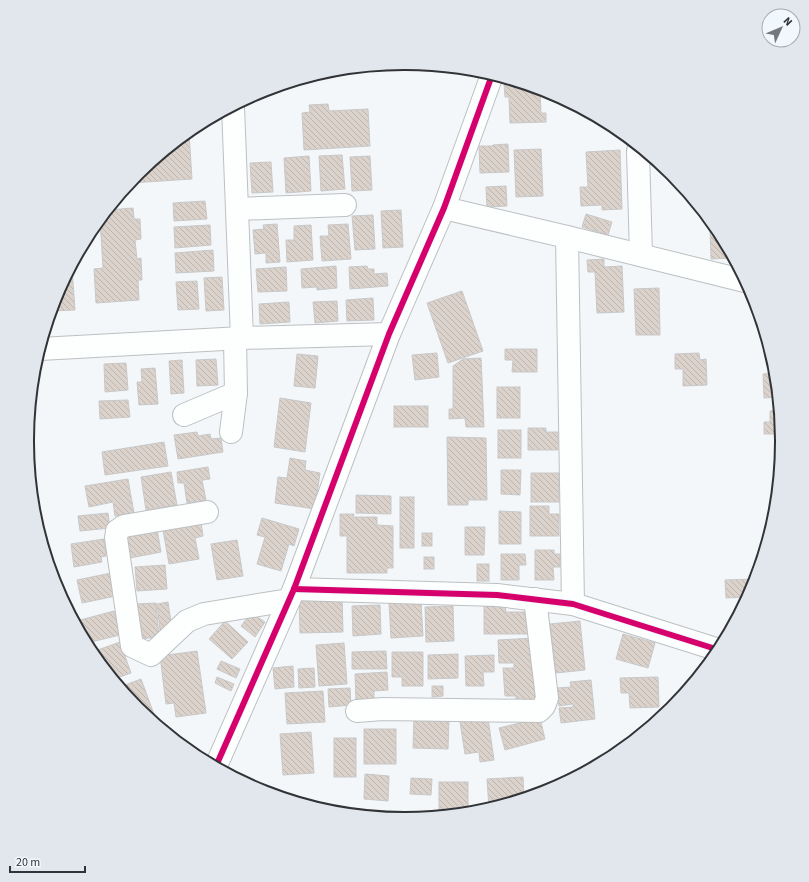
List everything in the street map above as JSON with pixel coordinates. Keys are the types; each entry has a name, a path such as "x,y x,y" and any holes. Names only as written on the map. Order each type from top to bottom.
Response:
{"street":[{"path":"218,761 292,594 389,334 444,208 490,81"},
{"path":"231,432 236,393 238,339 237,209 233,113"},
{"path":"638,153 641,255"},
{"path":"237,209 345,205"},
{"path":"444,208 738,279"},
{"path":"567,237 573,604"},
{"path":"46,349 238,339 389,334"},
{"path":"184,415 236,393"},
{"path":"207,512 124,526 117,531 116,538 132,646 151,655 187,621 204,614 264,605 292,594 497,595 535,599 573,604 712,648"},
{"path":"357,711 383,709 539,711 544,706 547,698 535,599"}],"building":[{"path":"504,84 540,97 541,113 546,113 546,122 510,123 509,97 505,97"},
{"path":"328,104 329,111 368,109 370,146 304,150 302,113 310,112 309,105"},
{"path":"189,140 192,179 140,182 160,162"},
{"path":"508,144 509,172 480,173 479,146"},
{"path":"541,149 543,196 516,197 514,150"},
{"path":"620,150 622,209 602,210 602,205 581,206 580,187 588,187 586,152"},
{"path":"342,155 345,189 321,191 319,156"},
{"path":"309,156 311,191 286,193 284,158"},
{"path":"370,156 372,190 352,191 350,157"},
{"path":"271,162 273,192 252,193 250,163"},
{"path":"506,186 507,206 487,207 486,187"},
{"path":"205,201 207,219 174,221 173,203"},
{"path":"133,208 134,219 140,219 141,239 135,240 137,259 141,258 142,280 138,280 139,300 96,303 94,269 103,268 101,229 116,209"},
{"path":"401,210 403,247 383,248 381,211"},
{"path":"586,214 612,222 608,235 582,227"},
{"path":"373,215 375,249 355,250 352,216"},
{"path":"277,224 280,262 266,263 266,253 255,254 253,230 264,229 263,225"},
{"path":"348,224 351,259 322,261 320,236 329,236 328,225"},
{"path":"210,225 211,245 175,248 174,227"},
{"path":"311,225 313,260 287,262 286,240 294,240 294,226"},
{"path":"710,231 726,258 711,259"},
{"path":"213,250 214,271 176,273 175,253"},
{"path":"604,259 604,267 622,266 624,312 597,313 595,272 588,272 587,260"},
{"path":"336,266 337,288 317,290 317,287 302,288 301,269"},
{"path":"367,266 368,269 374,269 374,274 387,273 388,286 350,289 349,267"},
{"path":"286,267 287,291 258,292 256,269"},
{"path":"73,276 75,310 58,311"},
{"path":"222,277 224,310 206,311 204,278"},
{"path":"197,281 199,309 178,310 176,282"},
{"path":"659,288 660,335 636,335 634,289"},
{"path":"462,291 483,351 448,363 427,303"},
{"path":"373,298 374,320 347,321 346,300"},
{"path":"337,301 338,321 315,323 313,302"},
{"path":"289,302 290,322 260,324 259,304"},
{"path":"505,349 537,349 537,372 512,372 513,360 505,360"},
{"path":"437,353 439,377 415,380 412,355"},
{"path":"699,353 700,360 706,359 707,385 683,386 683,369 675,369 675,354"},
{"path":"297,354 318,356 315,388 294,386"},
{"path":"481,358 484,427 466,427 465,418 449,419 449,409 453,409 453,366 463,359"},
{"path":"216,359 218,385 197,386 196,360"},
{"path":"182,360 184,393 171,394 169,361"},
{"path":"126,363 128,390 105,392 104,364"},
{"path":"155,368 158,404 139,405 137,382 142,382 141,369"},
{"path":"763,374 769,374 772,397 764,398"},
{"path":"497,387 520,387 520,418 497,418"},
{"path":"280,398 311,403 305,452 274,447"},
{"path":"128,400 130,417 100,419 99,401"},
{"path":"394,406 428,406 428,427 394,427"},
{"path":"770,411 773,411 775,434 764,434 764,422 770,422"},
{"path":"528,428 546,428 546,432 558,432 558,450 528,450"},
{"path":"498,430 521,430 521,458 498,458"},
{"path":"197,432 198,436 210,434 211,439 221,438 223,452 178,459 174,435"},
{"path":"447,437 486,438 487,500 468,500 468,505 448,505"},
{"path":"164,442 168,466 105,475 102,452"},
{"path":"290,458 306,461 305,470 320,473 315,509 275,503 278,477 287,478"},
{"path":"208,467 210,479 202,480 206,500 187,503 184,483 178,483 177,472"},
{"path":"501,470 521,470 520,495 501,494"},
{"path":"171,472 177,505 146,510 141,477"},
{"path":"531,473 559,473 559,502 531,502"},
{"path":"128,479 134,513 115,516 113,502 89,507 85,486"},
{"path":"356,495 391,496 391,514 356,513"},
{"path":"400,497 414,497 414,548 400,548"},
{"path":"530,506 549,506 549,514 559,514 559,536 530,536"},
{"path":"499,511 521,512 521,544 499,544"},
{"path":"108,513 110,528 80,531 78,516"},
{"path":"340,514 354,514 353,517 377,517 377,525 393,526 393,568 387,568 387,573 347,573 347,536 340,536"},
{"path":"262,518 299,529 294,546 289,544 281,571 257,564 265,537 257,535"},
{"path":"201,523 203,536 195,538 199,559 169,564 163,530"},
{"path":"465,527 485,527 484,555 465,555"},
{"path":"157,529 161,552 130,558 126,534"},
{"path":"422,533 432,533 432,546 422,546"},
{"path":"104,539 106,556 101,557 102,562 74,567 71,544"},
{"path":"237,540 243,576 217,580 211,544"},
{"path":"535,550 554,550 554,554 560,554 560,567 553,567 554,580 535,580"},
{"path":"501,554 525,554 526,565 519,565 519,580 501,580"},
{"path":"424,557 434,557 434,569 424,569"},
{"path":"477,564 489,564 489,581 477,581"},
{"path":"165,565 167,589 137,591 135,567"},
{"path":"111,573 116,596 82,603 77,580"},
{"path":"748,579 740,597 726,598 725,580"},
{"path":"342,596 343,632 300,633 299,597"},
{"path":"421,601 423,636 391,638 389,603"},
{"path":"168,602 172,628 160,630 157,604"},
{"path":"156,603 159,637 139,639 136,604"},
{"path":"380,605 381,634 353,636 352,606"},
{"path":"453,606 454,641 426,642 425,607"},
{"path":"484,606 505,606 506,612 527,612 528,634 484,634"},
{"path":"114,611 120,635 93,642 80,620"},
{"path":"251,613 265,622 255,637 241,626"},
{"path":"225,621 248,642 232,659 209,639"},
{"path":"580,621 585,670 556,673 550,624"},
{"path":"623,634 655,643 648,668 616,659"},
{"path":"534,638 538,701 516,702 516,696 505,696 503,668 514,668 514,663 499,663 498,640"},
{"path":"120,642 131,673 119,677 98,650"},
{"path":"344,643 347,684 319,686 316,645"},
{"path":"197,651 206,713 176,717 174,703 166,704 160,656"},
{"path":"386,651 387,669 352,669 352,652"},
{"path":"392,652 423,652 423,686 402,686 402,677 392,677"},
{"path":"458,654 458,678 428,679 428,655"},
{"path":"494,655 494,672 483,672 484,686 466,686 465,656"},
{"path":"221,661 240,669 236,678 217,669"},
{"path":"293,666 294,687 275,689 273,668"},
{"path":"314,668 315,687 299,688 298,669"},
{"path":"387,672 388,690 374,691 374,700 356,701 355,674"},
{"path":"217,677 234,684 231,691 215,683"},
{"path":"658,677 659,707 630,708 629,693 621,693 620,678"},
{"path":"141,679 154,714 143,703 126,685"},
{"path":"591,680 595,719 561,723 559,708 573,707 573,704 559,706 557,688 571,687 570,682"},
{"path":"432,686 443,686 443,696 432,697"},
{"path":"350,688 351,705 329,707 328,689"},
{"path":"323,691 325,722 287,724 285,693"},
{"path":"414,718 449,719 448,749 413,748"},
{"path":"488,718 494,760 480,762 479,752 465,754 460,722"},
{"path":"540,718 545,739 505,750 499,728"},
{"path":"364,729 396,729 396,764 364,764"},
{"path":"311,732 314,773 283,775 280,734"},
{"path":"334,738 356,738 356,777 334,777"},
{"path":"365,774 389,776 388,801 364,799"},
{"path":"523,777 524,792 489,801 487,779"},
{"path":"411,778 432,779 431,795 410,794"},
{"path":"439,782 468,782 468,806 439,810"}],"cycle path":[{"path":"218,761 294,589 389,334 444,208 490,81"},
{"path":"294,589 497,595 573,604 712,648"}]}
